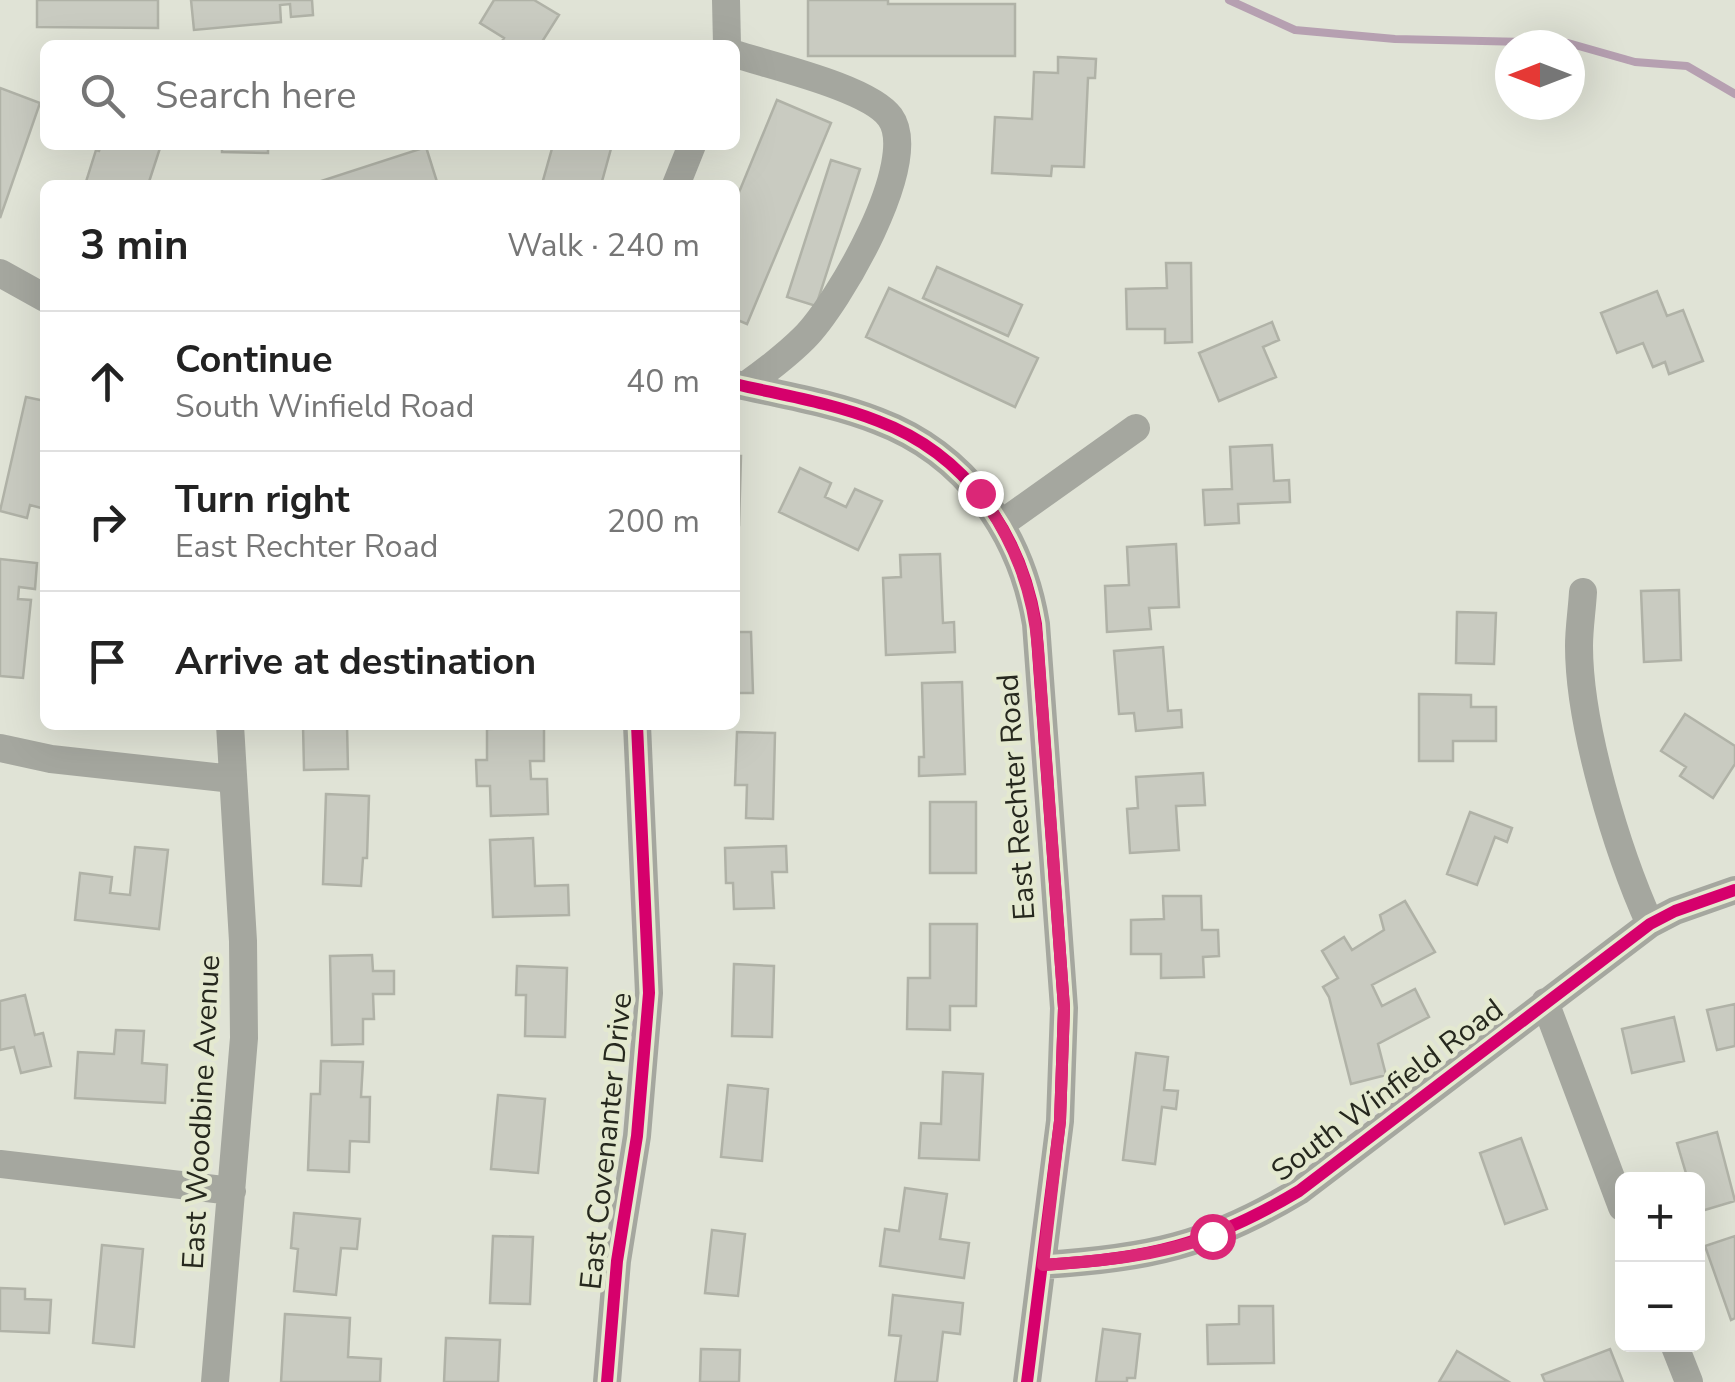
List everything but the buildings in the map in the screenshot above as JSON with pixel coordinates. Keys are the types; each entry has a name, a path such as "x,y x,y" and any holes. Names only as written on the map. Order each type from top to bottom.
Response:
{"street":[{"path":"726,0 727,40"},
{"path":"740,56 870,98 892,119 898,148 888,195 850,272 808,335 774,366 740,385"},
{"path":"678,180 690,150"},
{"path":"0,273 40,295"},
{"name":"East Rechter Road","path":"740,385 842,410 910,435 941,455 966,478 1001,524 1022,566 1036,624 1064,1008 1060,1121 1027,1382"},
{"path":"1001,524 1136,428"},
{"path":"1583,592 1579,645 1582,692 1612,818 1650,924"},
{"name":"East Woodbine Avenue","path":"215,1382 244,1038 243,942 230,730"},
{"name":"East Covenanter Drive","path":"607,1382 618,1261 637,1136 649,993 637,730"},
{"path":"0,748 51,759 233,779"},
{"name":"South Winfield Road","path":"1043,1265 1113,1260 1185,1246 1256,1216 1300,1191 1650,924 1735,890"},
{"path":"1545,1002 1615,1187"},
{"path":"0,1164 232,1191"},
{"path":"1677,1352 1688,1382"}],"waterway":[{"path":"1229,0 1295,30 1395,39 1568,43 1635,62 1687,66 1735,94"}],"cycle path":[{"path":"740,385 861,415 909,435 938,454 963,476 1003,528 1029,591 1036,624 1064,1008 1060,1121 1027,1382"},
{"path":"607,1382 617,1261 637,1136 649,993 637,730"},
{"path":"1043,1265 1115,1258 1176,1246 1266,1210 1299,1191 1650,924 1735,890"}],"route":[{"path":"980,493 1022,566 1032,600 1038,648 1064,1008 1060,1121 1043,1265 1113,1260 1185,1246 1212,1236"}]}
